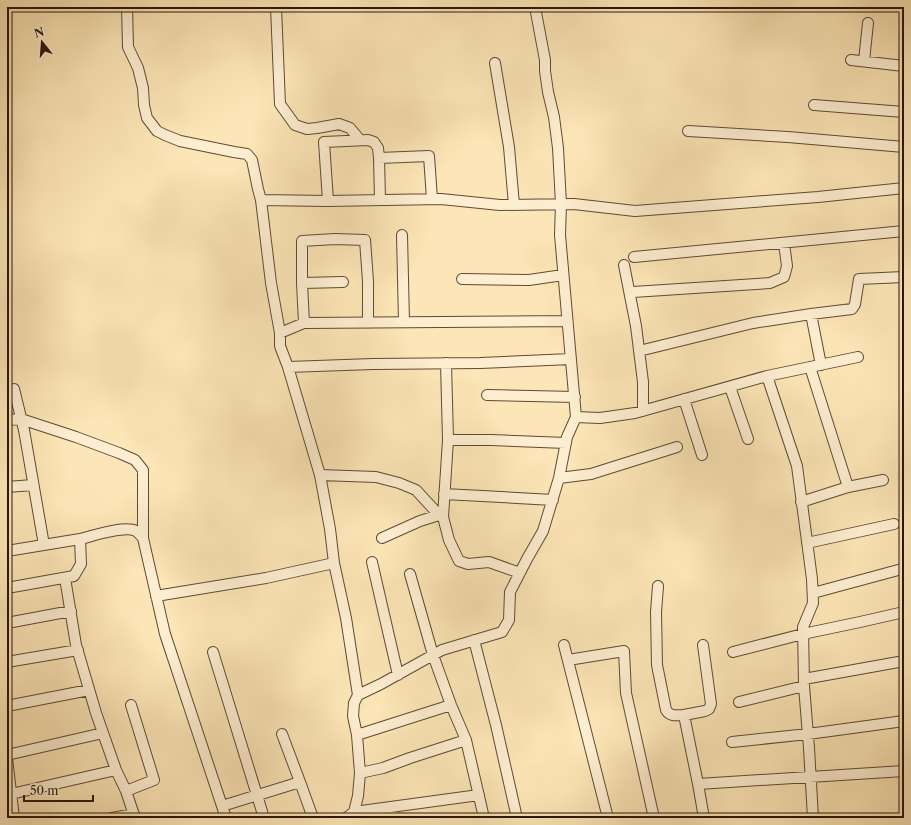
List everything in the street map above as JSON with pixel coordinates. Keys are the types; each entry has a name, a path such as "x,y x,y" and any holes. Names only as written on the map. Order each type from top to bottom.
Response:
{"street":[{"path":"127,7 128,47 140,75 147,118 157,131 180,141 247,154 252,160 261,200 271,283 280,333 280,346 288,367 320,475 330,529 334,563 346,618 358,695 354,703 353,716 357,736 360,773 358,796 350,815"},
{"path":"276,7 280,104 295,125 307,129 339,124 350,128 360,140"},
{"path":"358,695 369,691 442,650 502,632 509,620 510,592 543,531 559,478 566,442 576,417 560,235 558,148 548,92 545,60 535,7"},
{"path":"864,61 868,23"},
{"path":"851,60 904,66"},
{"path":"495,63 509,147 514,205"},
{"path":"814,105 904,112"},
{"path":"688,131 788,137 904,147"},
{"path":"328,201 324,142 360,140 374,142 378,148 380,200"},
{"path":"379,158 429,152 432,199"},
{"path":"261,200 328,201 441,199 500,205 574,204 635,211 818,197 904,188"},
{"path":"634,257 904,231"},
{"path":"402,234 404,322"},
{"path":"304,323 302,241 335,239 365,240 368,281 368,323"},
{"path":"630,291 634,292 770,283 784,278 787,266 784,243"},
{"path":"624,265 636,326 643,382 643,411"},
{"path":"462,279 529,280 563,275"},
{"path":"639,351 753,323 852,309 855,304 859,279 904,277"},
{"path":"302,283 343,282"},
{"path":"811,314 821,365"},
{"path":"280,333 304,323 568,321"},
{"path":"576,417 600,418 635,413 767,376 858,357"},
{"path":"288,367 571,359"},
{"path":"441,516 448,440 446,363"},
{"path":"810,367 848,488"},
{"path":"767,376 797,466 812,579 813,603 803,626 804,682 813,818"},
{"path":"730,387 748,440"},
{"path":"14,389 24,430 44,545"},
{"path":"487,396 575,397"},
{"path":"684,399 702,455"},
{"path":"7,420 21,419 119,452 135,460 142,470 143,538 165,634 226,818"},
{"path":"448,440 566,442"},
{"path":"559,478 591,474 677,447"},
{"path":"320,475 376,477 399,483 416,490 441,516 449,540 459,561 468,564 488,562 520,572"},
{"path":"802,502 848,488 883,480"},
{"path":"7,487 33,485"},
{"path":"444,494 553,500"},
{"path":"382,538 420,521 441,516"},
{"path":"807,543 894,524"},
{"path":"7,551 80,539 116,530 131,529 138,532 143,538"},
{"path":"7,588 74,576 81,564 80,539"},
{"path":"372,562 398,675"},
{"path":"156,596 266,578 334,563"},
{"path":"813,593 902,569"},
{"path":"410,574 433,655 451,705 466,740 484,818"},
{"path":"65,578 78,650 89,690 116,770 126,791 135,816 112,818"},
{"path":"658,586 656,612 657,665 666,710 670,714 684,714 706,711 709,709 711,704 703,645"},
{"path":"7,623 71,611"},
{"path":"732,652 804,634 904,612"},
{"path":"474,640 496,725 517,818"},
{"path":"564,646 608,818"},
{"path":"7,662 78,650"},
{"path":"568,660 624,651 626,693 654,818"},
{"path":"213,652 264,818"},
{"path":"739,702 804,682 904,661"},
{"path":"7,706 89,690"},
{"path":"357,736 451,705"},
{"path":"126,791 154,780 131,706"},
{"path":"684,714 704,818"},
{"path":"732,742 808,734 904,721"},
{"path":"7,755 103,733"},
{"path":"282,734 313,818"},
{"path":"360,773 383,768 466,740"},
{"path":"7,758 14,818"},
{"path":"11,794 116,770"},
{"path":"698,784 904,771"},
{"path":"222,806 300,782"},
{"path":"350,815 392,807 479,795"},
{"path":"392,807 393,818"}]}
